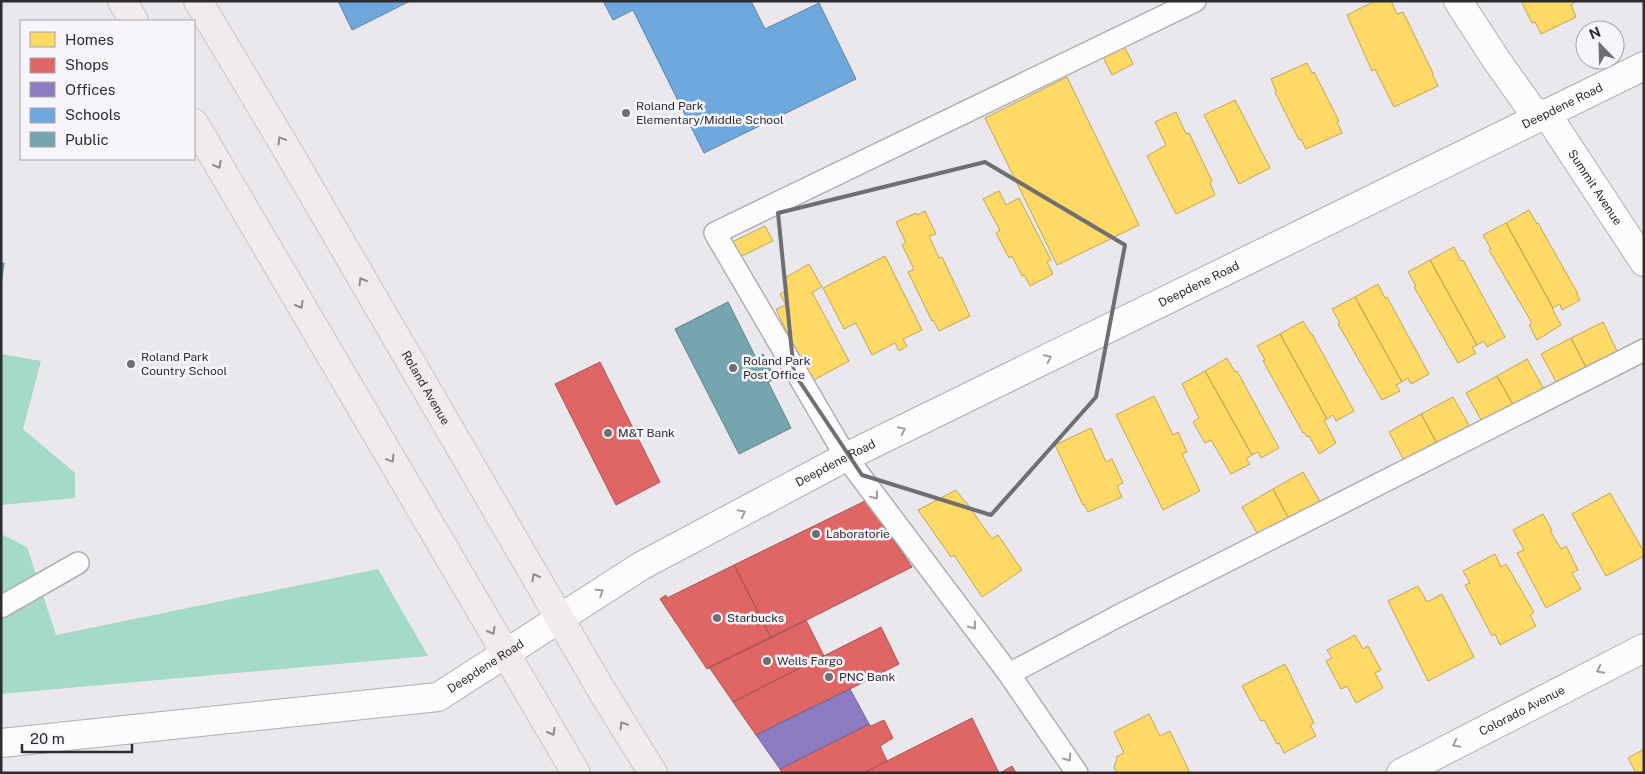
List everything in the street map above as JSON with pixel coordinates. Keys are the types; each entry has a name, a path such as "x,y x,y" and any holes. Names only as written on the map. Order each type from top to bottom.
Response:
{"main road":[{"path":"122,1 133,20"},
{"name":"Roland Avenue","path":"198,1 289,153 602,691 654,773"},
{"path":"195,125 576,773"}],"street":[{"name":"Summit Avenue","path":"1458,1 1497,61 1541,115 1644,262"},
{"name":"Deepdene Road","path":"1,743 438,697 641,566 846,457 1644,66"},
{"name":"Colorado Avenue","path":"1401,773 1644,648"}],"lane":[{"path":"1078,773 1009,674 846,457 715,233 1195,1"},
{"path":"1009,674 1120,615 1644,350"},
{"path":"1,607 78,563"}],"highlighted area":[{"path":"985,162 1125,245 1096,397 991,515 862,475 794,373 778,213"}],"green space":[{"path":"1,354 41,361 23,429 75,473 75,498 1,505"},
{"path":"1,534 27,547 56,635 378,569 428,656 1,694"}],"building: Homes":[{"path":"1375,1 1391,1 1397,14 1403,12 1438,86 1394,107 1375,69 1372,71 1347,15"},
{"path":"1521,1 1573,1 1574,3 1571,5 1576,17 1541,34 1535,22 1532,23"},
{"path":"1124,46 1133,64 1112,75 1103,57"},
{"path":"1307,63 1312,73 1314,72 1339,121 1337,122 1342,133 1306,149 1301,139 1299,140 1275,92 1271,79"},
{"path":"1067,77 1139,225 1057,265 985,118"},
{"path":"1235,100 1270,168 1239,184 1204,115"},
{"path":"1176,112 1186,134 1189,133 1212,181 1210,183 1215,195 1176,214 1147,156 1166,145 1155,122"},
{"path":"999,191 1006,205 1019,198 1051,260 1047,262 1053,274 1030,286 1024,275 1022,276 1012,256 1009,258 996,233 1000,230 983,199"},
{"path":"1529,210 1580,300 1562,310 1560,304 1553,308 1506,223"},
{"path":"925,211 936,234 929,236 939,258 942,257 970,316 939,331 932,321 908,272 914,269 902,245 906,243 896,222"},
{"path":"1506,223 1561,325 1537,340 1529,325 1532,323 1489,250 1491,249 1483,235"},
{"path":"765,226 773,241 740,257 732,242"},
{"path":"1454,247 1505,337 1487,347 1484,341 1477,345 1430,260"},
{"path":"885,256 922,330 903,339 907,346 899,351 895,343 872,355 856,323 844,329 823,288"},
{"path":"1430,260 1477,345 1472,347 1476,353 1458,363 1414,287 1416,286 1408,272"},
{"path":"809,264 822,287 812,292 849,361 810,382 776,309 786,305 780,294 788,289 783,279"},
{"path":"1378,284 1429,374 1411,384 1408,378 1402,382 1355,297"},
{"path":"1355,297 1402,382 1396,385 1400,391 1382,400 1338,324 1340,323 1332,309"},
{"path":"1303,321 1354,411 1336,421 1333,415 1327,419 1280,334"},
{"path":"1603,322 1619,355 1588,371 1571,338"},
{"path":"1280,334 1327,419 1324,420 1336,443 1319,454 1309,436 1307,437 1303,433 1263,361 1265,360 1257,346"},
{"path":"1571,338 1588,371 1559,387 1541,354"},
{"path":"1227,358 1235,372 1237,371 1279,448 1261,458 1258,452 1252,455 1205,371"},
{"path":"1527,359 1545,391 1515,408 1497,376"},
{"path":"1205,371 1252,455 1246,459 1250,464 1231,474 1211,440 1205,443 1193,422 1199,418 1182,384"},
{"path":"1497,376 1515,408 1484,425 1466,393"},
{"path":"1154,396 1173,435 1178,432 1187,452 1182,454 1200,491 1163,510 1116,415"},
{"path":"1453,397 1471,429 1439,447 1421,414"},
{"path":"1421,414 1439,447 1406,464 1389,432"},
{"path":"1091,428 1106,462 1112,459 1123,483 1117,486 1122,497 1088,512 1055,445"},
{"path":"1303,472 1321,503 1290,521 1273,489"},
{"path":"1273,489 1290,521 1260,538 1242,507"},
{"path":"956,490 992,539 998,535 1022,570 982,597 954,555 951,557 918,510"},
{"path":"1610,493 1644,552 1644,556 1606,576 1572,514"},
{"path":"1543,514 1552,530 1550,531 1561,549 1566,546 1578,570 1572,573 1581,589 1546,608 1517,553 1524,550 1513,530"},
{"path":"1495,554 1501,567 1506,564 1534,612 1530,615 1536,626 1500,645 1495,634 1492,636 1465,585 1470,583 1463,571"},
{"path":"1418,586 1427,602 1442,594 1474,657 1428,681 1388,601"},
{"path":"1355,635 1363,649 1368,646 1381,670 1375,673 1383,688 1356,703 1347,686 1341,689 1326,661 1332,658 1327,650"},
{"path":"1285,664 1314,723 1310,725 1316,736 1284,753 1264,720 1261,721 1242,686"},
{"path":"1149,714 1160,736 1170,731 1190,773 1117,773 1114,767 1116,757 1124,753 1114,732"},
{"path":"1644,749 1644,773 1636,773 1628,758"}],"building: Shops":[{"name":"M&T Bank","path":"600,362 660,482 616,505 555,384"},
{"path":"867,500 912,567 771,638 734,565"},
{"name":"Starbucks","path":"734,565 771,638 707,669 660,599 666,595 667,598"},
{"name":"Wells Fargo","path":"806,620 824,656 733,702 709,667"},
{"name":"PNC Bank","path":"881,627 899,664 850,689 756,735 733,702"},
{"path":"972,718 999,773 864,773 887,761"},
{"path":"884,720 893,738 880,746 887,761 864,773 782,773 780,769 869,724 871,726"},
{"path":"1012,766 1016,773 1000,773"}],"building: Offices":[{"path":"850,689 869,724 780,769 756,735"}],"building: Schools":[{"path":"338,1 410,1 352,30"},
{"path":"603,1 751,1 765,29 819,3 856,79 704,153 633,10 613,20"},
{"path":"1,263 4,263 1,285"}],"building: Public":[{"name":"Roland Park Post Office","path":"728,302 756,358 763,354 775,379 768,382 791,428 739,454 675,329"}],"place":[{"name":"Roland Park Elementary/Middle School","path":"626,113"},
{"name":"Roland Park Country School","path":"131,364"},
{"name":"Roland Park Post Office","path":"733,368"},
{"name":"M&T Bank","path":"608,433"},
{"name":"Laboratorie","path":"816,534"},
{"name":"Starbucks","path":"717,618"},
{"name":"Wells Fargo","path":"767,661"},
{"name":"PNC Bank","path":"829,677"}]}
